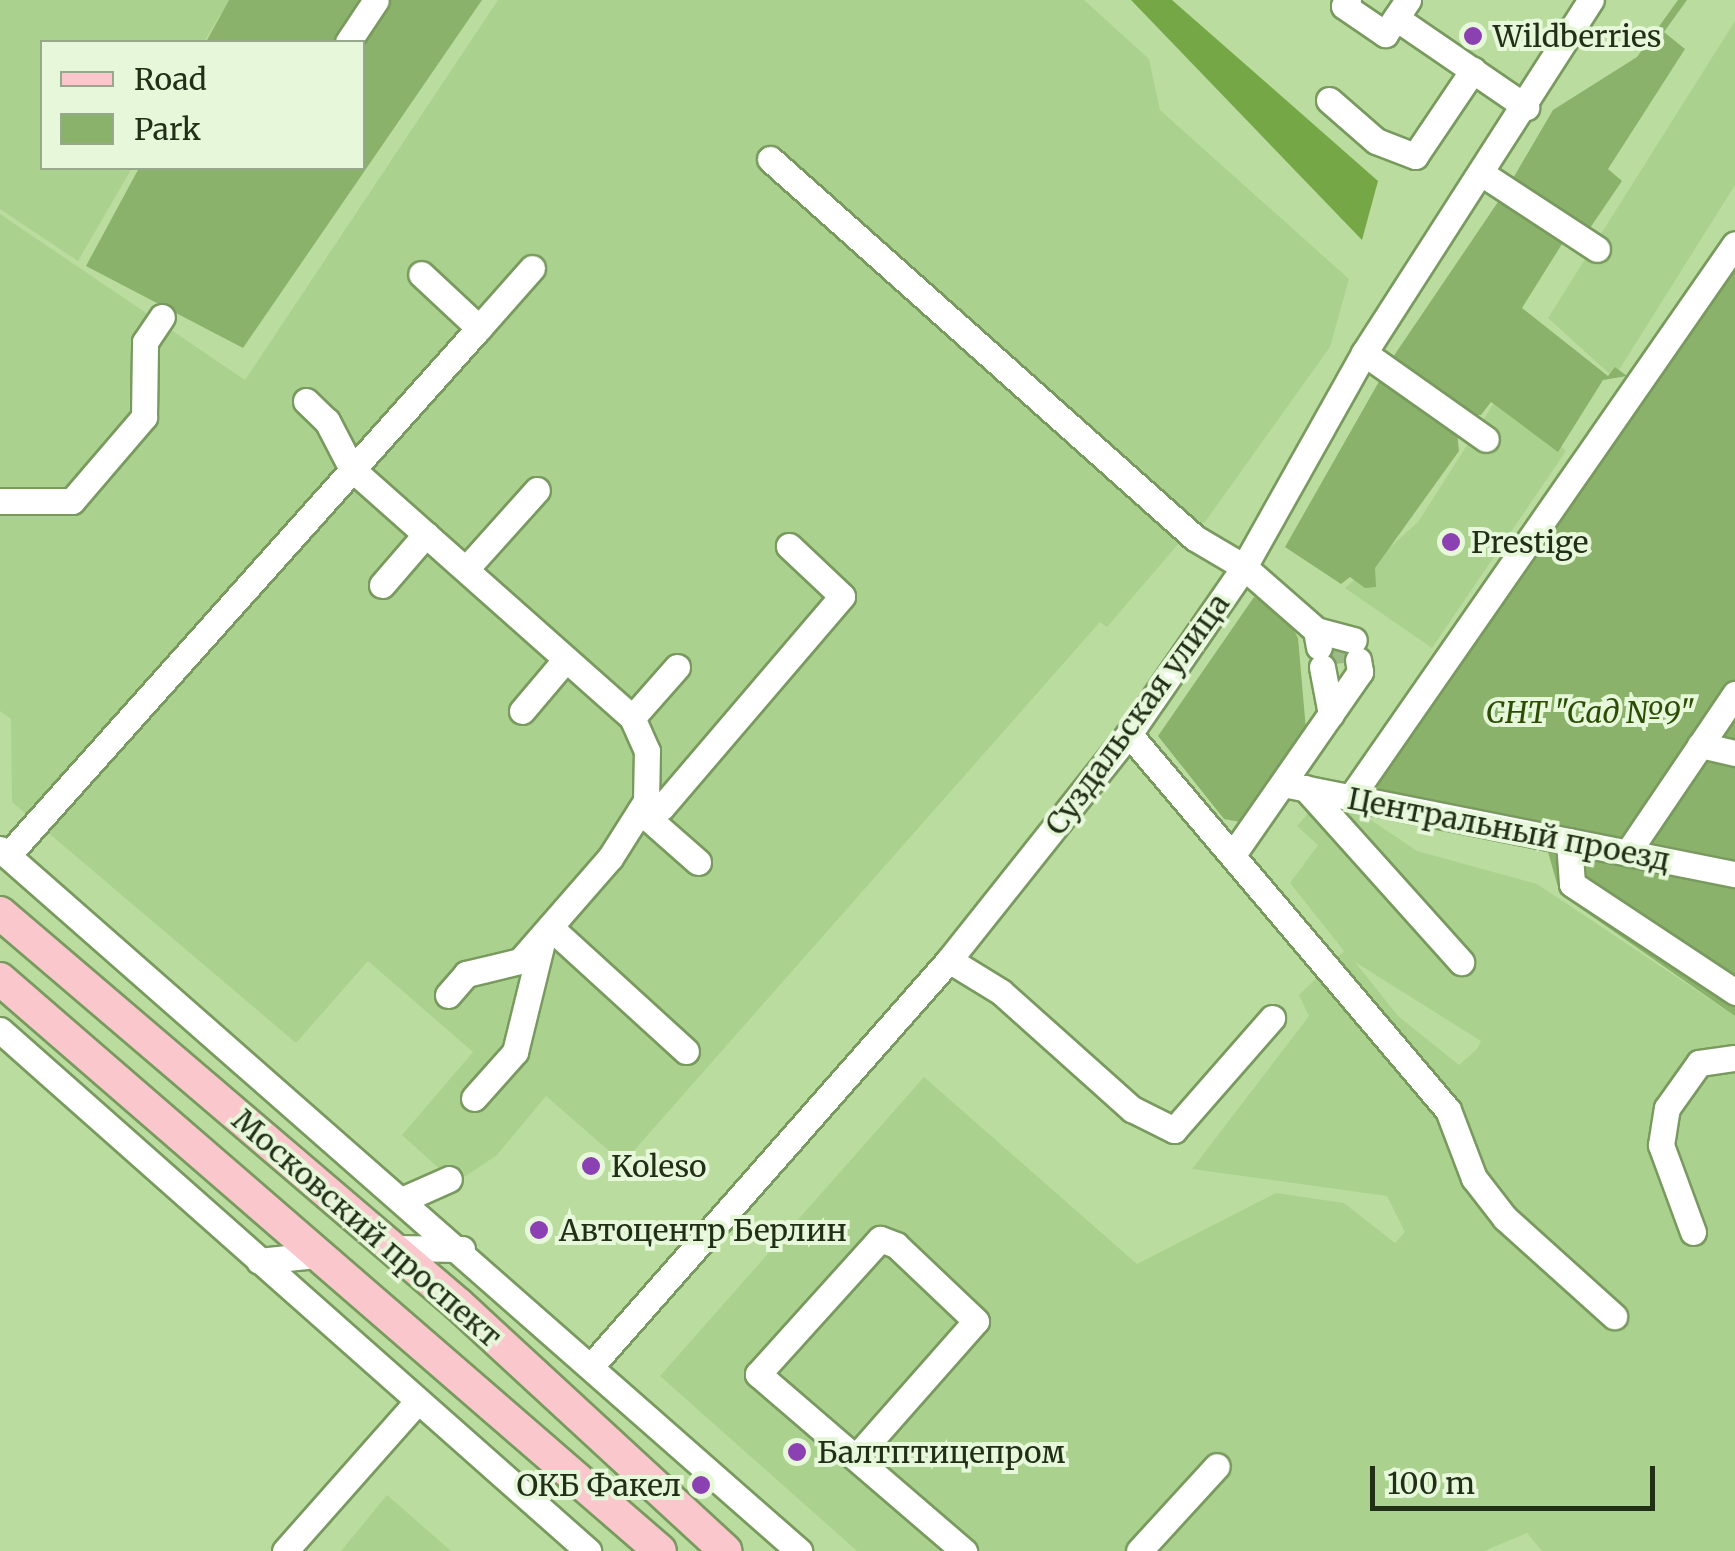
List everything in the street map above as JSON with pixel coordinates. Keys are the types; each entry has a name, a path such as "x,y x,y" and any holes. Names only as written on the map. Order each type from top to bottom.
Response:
{"main road":[{"name":"Московский проспект","path":"0,913 393,1248 726,1551"},
{"name":"Московский проспект","path":"0,979 660,1551"}],"street":[{"path":"349,40 376,0"},
{"name":"Суздальская улица","path":"593,1364 949,960 1129,734 1244,566 1364,353 1484,175 1592,0"},
{"path":"1342,2 1385,34 1402,9 1472,70 1526,107"},
{"path":"1329,100 1376,142 1415,156 1472,70"},
{"path":"770,160 1195,538 1244,566 1360,672 1294,786 1234,853"},
{"path":"1484,175 1598,249"},
{"path":"1351,797 1735,244"},
{"path":"4,852 532,268"},
{"path":"420,274 479,328"},
{"path":"0,500 72,501 144,418 145,342 162,316"},
{"path":"1364,353 1486,439"},
{"path":"306,401 328,420 352,469 632,718 647,752 646,801 610,858 520,961 466,974 448,995"},
{"path":"466,570 537,490"},
{"path":"382,585 426,534"},
{"path":"640,811 662,807 842,596 790,546"},
{"path":"1336,648 1338,705"},
{"path":"522,711 566,659"},
{"path":"632,718 677,668"},
{"path":"1628,852 1735,694"},
{"path":"1129,734 1234,853 1448,1110 1474,1178 1505,1218 1614,1316"},
{"path":"1700,745 1735,753"},
{"path":"1294,786 1460,962"},
{"name":"Центральный проезд","path":"1294,786 1735,874"},
{"path":"640,811 698,862"},
{"path":"1569,841 1572,884 1735,992"},
{"name":"Московский проспект","path":"4,852 593,1364 799,1551"},
{"path":"547,930 686,1051"},
{"path":"474,1098 515,1052 547,930"},
{"path":"949,960 1001,992 1132,1109 1174,1130 1272,1018"},
{"path":"0,1030 588,1551"},
{"path":"1693,1232 1661,1145 1667,1108 1699,1063 1735,1058"},
{"path":"404,1200 449,1179"},
{"path":"856,1457 976,1321 896,1245 880,1239 758,1374 964,1551"},
{"path":"393,1248 462,1250"},
{"path":"260,1261 316,1255"},
{"path":"286,1551 417,1402"},
{"path":"1139,1551 1216,1466"}],"shaded area":[{"path":"0,0 229,0 205,40 40,40 40,170 131,170 78,261 0,209"},
{"path":"498,0 1084,0 1149,59 1160,110 1349,279 1330,347 1205,522 1185,536 1107,627 1100,622 623,1163 546,1096 497,1155 455,1183 402,1135 473,1052 368,961 296,1043 12,802 11,719 0,711 0,214 245,380"},
{"path":"1131,0 1172,0 1378,181 1362,240"},
{"path":"1735,21 1735,185 1614,378 1548,318"},
{"path":"1501,392 1566,451 1432,648 1345,588 1418,522"},
{"path":"1350,806 1417,851 1537,884 1735,1016 1735,1551 1542,1551 1527,1533 1484,1551 857,1551 660,1376 924,1077 1137,1264 1276,1193 1344,1203 1395,1243 1405,1232 1387,1196 1192,1169 1309,1016 1299,995 1344,951 1290,883 1318,845 1297,826 1311,810 1341,818","holes":["1355,962 1481,1041 1459,1065 1398,1016"]},
{"path":"387,1495 451,1551 341,1551"}],"green space":[{"path":"229,0 482,0 243,348 86,266 138,170 365,170 365,40 207,40"},
{"path":"1678,0 1687,0 1664,32 1685,49 1608,169 1622,181 1590,228 1512,180 1553,110 1637,57"},
{"path":"1500,199 1577,245 1574,250 1562,244 1522,308 1608,376 1615,367 1627,376 1603,380 1558,452 1491,402 1481,415 1470,415 1391,360"},
{"name":"СНТ \"Сад №9\"","path":"1735,235 1735,1016 1560,894 1548,852 1362,793"},
{"path":"1381,378 1457,432 1459,451 1375,568 1376,587 1365,588 1350,577 1341,584 1285,547"},
{"path":"1254,597 1286,616 1298,638 1306,730 1240,822 1224,819 1158,736"}],"tunnel":[{"path":"1338,643 1340,663"}],"place":[{"name":"Wildberries","path":"1473,36"},
{"name":"Prestige","path":"1451,542"},
{"name":"Koleso","path":"591,1166"},
{"name":"Автоцентр Берлин","path":"539,1230"},
{"name":"Балтптицепром","path":"797,1452"},
{"name":"ОКБ Факел","path":"701,1485"}]}
